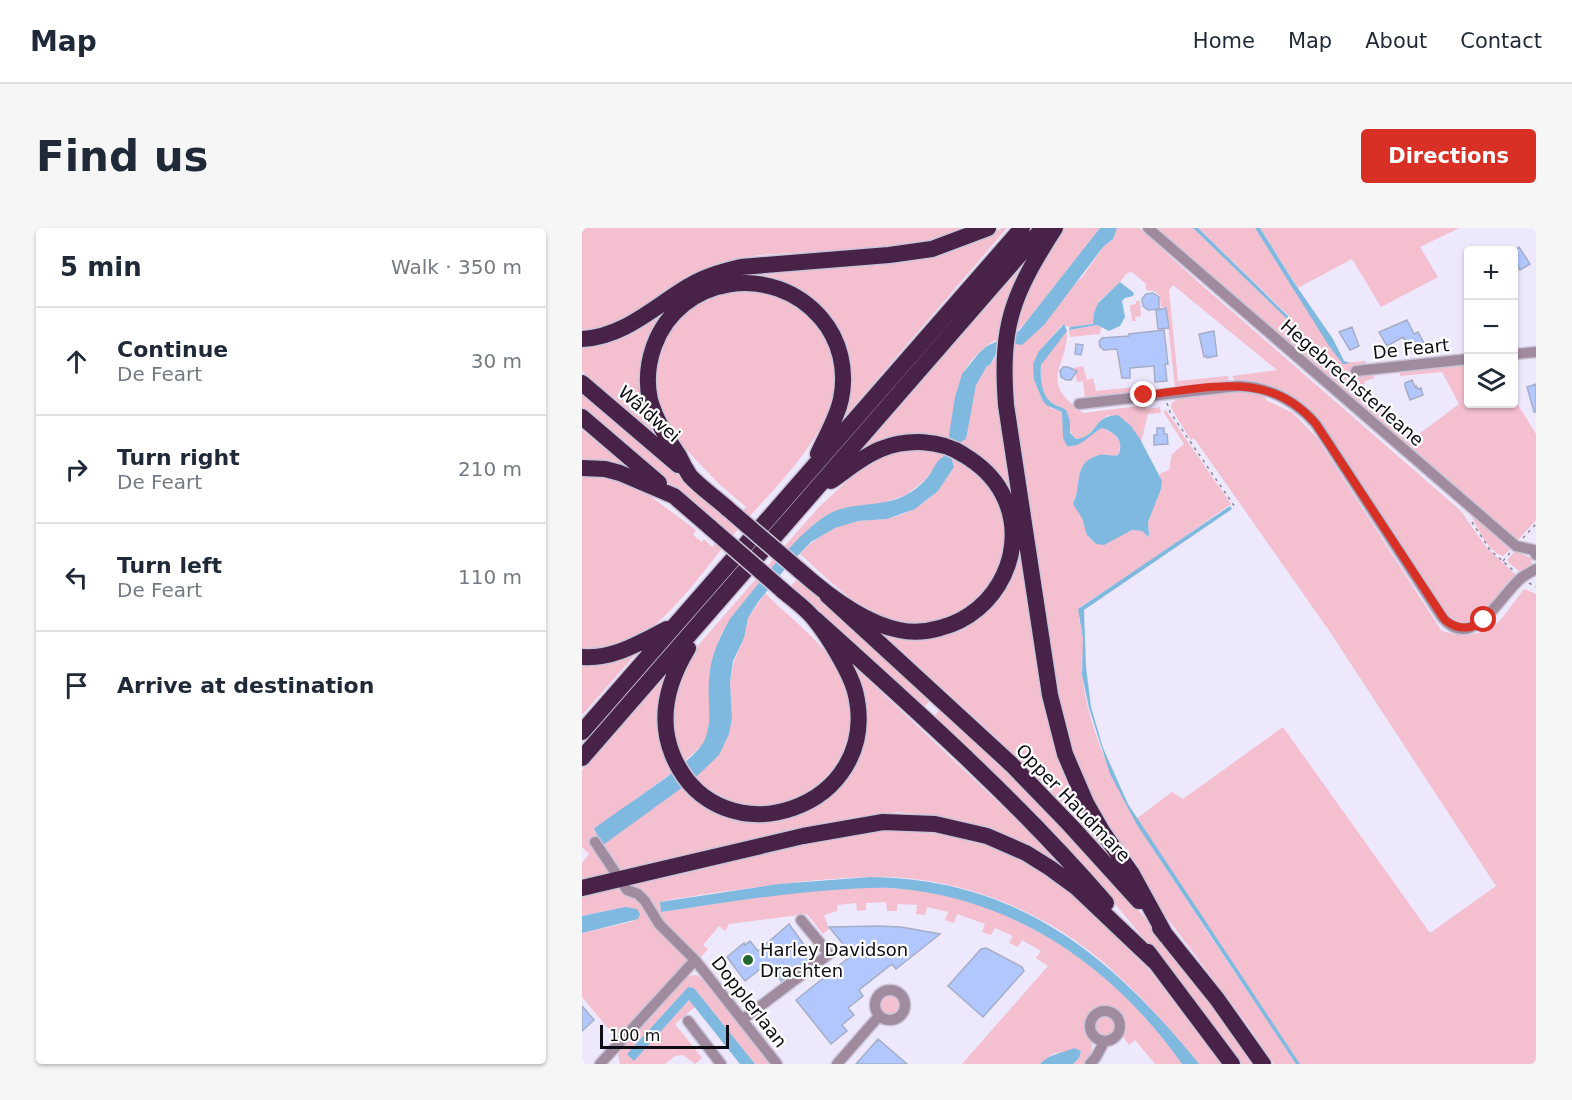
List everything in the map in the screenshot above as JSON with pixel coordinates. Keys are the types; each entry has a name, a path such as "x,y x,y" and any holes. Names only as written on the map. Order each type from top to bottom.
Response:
{"highway":[{"path":"582,339 610,334 632,324 689,286 721,272 741,267 889,255 932,249 988,228"},
{"path":"582,732 1022,228"},
{"path":"582,758 1043,228"},
{"path":"1056,228 1028,272 1017,296 1005,344 1006,405 1050,695 1065,754 1086,804 1132,874 1166,936"},
{"path":"690,476 654,413 648,384 650,359 658,335 674,314 691,299 711,289 733,284 769,285 795,295 829,327 839,347 843,366 841,398 811,470"},
{"name":"Wâldwei","path":"582,382 827,595"},
{"path":"582,417 815,619 956,747 1038,827 1154,961 1232,1064"},
{"path":"813,493 863,458 881,449 909,442 925,442 952,448 978,464 994,481 1006,502 1012,523 1009,562 997,588 983,607 966,619 950,626 915,632 888,627 827,595"},
{"path":"582,468 620,472 675,496"},
{"name":"Opper Haudmare","path":"827,595 1012,765 1078,833 1139,902 1216,999 1263,1064"},
{"path":"708,613 677,666 669,689 665,722 670,749 683,775 693,786 716,803 738,812 783,812 804,804 831,785 853,749 858,732 858,704 852,680 815,619"},
{"path":"582,657 603,657 623,651 676,625"},
{"path":"582,888 803,836 883,822 935,824 987,836 1034,858 1076,887 1154,961"}],"street":[{"name":"Hegebrechsterleane","path":"1148,228 1516,546 1536,552"},
{"path":"1518,354 1536,352"},
{"name":"De Feart","path":"1356,371 1464,359"},
{"path":"1079,404 1238,386 1256,387 1286,398 1316,424 1442,617 1453,626 1466,628 1479,624 1518,580 1536,569"},
{"name":"Dopplerlaan","path":"596,842 627,890 638,894 645,901 659,924 695,960 777,1064"},
{"path":"742,1020 828,954 801,920"},
{"path":"607,1061 695,960"},
{"path":"837,1064 879,1016"},
{"path":"688,1021 722,1064"},
{"path":"1090,1064 1096,1058 1104,1042"}],"path":[{"path":"1166,393 1170,412 1235,507"}],"shaded area":[{"path":"582,228 976,228 943,240 896,247 759,255 728,262 689,276 609,325 582,331"},
{"path":"1007,228 836,427 846,373 810,303 723,281 648,345 661,440 582,371 582,345 724,273 991,234"},
{"path":"1065,228 1100,228 1015,333 1022,304 1034,278 1048,252"},
{"path":"1117,228 1139,228 1461,511 1486,547 1517,576 1483,616 1470,624 1451,621 1297,401 1236,382 1232,376 1277,370 1173,285 1169,290 1178,381 1228,376 1229,383 1176,389 1166,307 1161,307 1160,296 1154,291 1146,290 1146,284 1132,272 1127,273 1098,302 1093,324 1070,327 1062,325 1039,351 1034,380 1042,399 1051,408 1062,412 1071,447 1102,428 1114,434 1121,444 1118,455 1102,455 1092,458 1084,464 1080,473 1073,504 1082,517 1092,541 1096,544 1132,530 1142,531 1149,537 1148,522 1162,485 1159,474 1169,470 1172,454 1184,444 1164,413 1165,409 1231,504 1080,607 1079,619 1083,644 1082,675 1096,735 1119,790 1133,816 1296,1064 1274,1064 1247,1024 1165,915 1108,827 1079,772 1060,713 1013,404 1011,348 1014,348 1014,344 1083,276 1103,247 1111,241"},
{"path":"1157,228 1193,228 1289,319 1289,316 1198,228 1255,228 1342,363 1366,361 1366,366 1375,378 1365,381 1363,388 1365,391 1483,500 1415,437 1459,404 1442,372 1400,376 1400,371 1464,363 1464,408 1518,408 1518,405 1536,434 1536,520 1516,541"},
{"path":"1260,228 1459,228 1420,247 1438,277 1381,307 1352,259 1298,288"},
{"path":"1031,256 999,342 995,340 984,348 963,374 956,395 948,443 856,457"},
{"path":"750,288 792,300 809,315 826,339 835,366 834,393 824,420 809,446 790,471 732,536 684,596 656,624 642,635 622,645 582,650 582,475 610,476 642,490 696,530 693,535 702,542 704,539 712,547 726,532 582,411 582,392 733,523 746,507 718,483 678,441 660,412 654,372 666,331 705,296"},
{"path":"1136,301 1140,301 1141,316 1135,317 1136,321 1132,321 1130,305 1136,304"},
{"path":"1097,325 1101,327 1100,334 1070,337 1069,330"},
{"path":"1067,331 1066,345 1058,374 1061,391 1083,413 1146,405 1147,409 1160,407 1161,413 1148,414 1141,442 1109,415 1085,437 1074,438 1066,410 1046,398 1041,382 1041,364 1045,356"},
{"path":"998,353 1048,702 1106,850 1000,741 874,626 907,635 990,602 1014,519 958,446 976,385"},
{"path":"1083,366 1087,380 1093,378 1096,391 1136,387 1137,393 1085,399 1083,381 1077,382 1074,368"},
{"path":"1237,389 1265,392 1266,400 1293,413 1317,438 1441,630 1459,635 1485,631 1499,621 1524,589 1536,594 1536,1064 1300,1064 1136,819 1172,792 1183,799 1283,727 1430,933 1496,886 1330,632 1194,438 1191,440 1171,408 1172,403 1183,395"},
{"path":"582,430 631,470 582,465"},
{"path":"919,449 945,453 926,479 906,495 880,504 841,509 815,523 746,600 721,634 713,657 709,677 710,712 705,742 682,764 670,718 681,669 700,643 818,508 860,469 891,452"},
{"path":"953,457 976,472 989,487 1001,513 1004,533 1002,553 996,572 986,589 973,603 956,614 936,621 916,624 895,622 881,617 844,593 800,554 834,528 859,521 890,518 909,512 925,502 944,483 954,467"},
{"path":"1468,509 1512,548 1503,556 1491,549"},
{"path":"1515,551 1531,558 1532,565 1520,572 1508,562"},
{"path":"798,578 931,699 922,710 789,588"},
{"path":"765,593 814,639 835,665 848,694 850,712 845,745 839,760 829,773 803,794 765,807 736,802 694,779 725,743 732,718 730,682 734,661 744,638 748,618"},
{"path":"642,647 582,715 582,660"},
{"path":"846,659 1033,835 1074,880 935,816 897,812 582,880 582,863 589,854 582,847 582,770 665,674 661,689 674,771 594,830 598,834 654,807 687,784 708,803 802,810 858,747"},
{"path":"941,708 1020,782 1135,906 1187,969 1255,1064 1238,1064 1173,976 1103,890 1039,821 932,719"},
{"path":"927,826 986,842 1046,873 1090,909 1150,971 1221,1064 1199,1064 1121,978 1092,953 1047,923 997,899 970,890 917,879 859,877 772,885 660,902 661,912 774,895 859,888 887,888 932,893 975,904 1016,920 1054,941 1091,967 1124,996 1155,1029 1182,1064 1155,1064 1135,1040 1129,1045 1122,1035 1121,1019 1117,1013 1107,1007 1095,1011 1087,1023 1092,1049 1083,1064 1073,1064 1079,1058 1074,1048 1066,1052 1054,1053 1040,1064 962,1064 1048,966 1036,958 1041,951 1022,940 1018,947 1009,943 1013,936 995,928 991,935 982,932 985,924 957,914 954,923 945,920 948,912 927,907 925,915 916,914 917,905 897,904 897,911 887,911 886,902 866,903 866,910 857,911 856,903 837,905 837,911 824,915 829,929 823,934 807,914 729,924 725,931 719,926 703,945 708,949 701,957 695,952 617,1039 582,997 582,933 634,921 625,907 582,916 582,896 841,834"},
{"path":"696,975 724,1003 771,1064 755,1064 694,988 688,987 627,1054 634,1060 689,1000 695,1007 675,1024 702,1058 695,1064 683,1055 675,1056 665,1064 620,1064 618,1054 622,1047 683,980 688,976"},
{"path":"890,996 896,999 899,1005 896,1011 890,1014 884,1011 881,1005 884,999"},
{"path":"1101,1017 1109,1017 1114,1022 1112,1033 1101,1035 1096,1030 1096,1022"}],"water":[{"path":"1100,228 1117,228 1113,239 1103,247 1044,325 1022,345 1016,344 996,354 987,366 976,385 966,439 959,443 952,460 954,467 938,491 915,509 887,519 858,521 835,528 811,542 785,569 748,618 744,638 733,661 730,682 732,718 729,734 719,755 694,779 603,845 594,829 672,773 699,749 705,739 709,725 711,664 730,619 794,543 823,518 844,508 897,499 913,491 925,480 943,457 950,439 955,397 962,374 987,346 1019,331"},
{"path":"1193,228 1198,228 1290,319 1287,319"},
{"path":"1255,228 1260,228 1333,339 1344,361 1350,363 1343,364 1329,346"},
{"path":"1120,282 1134,293 1133,296 1122,301 1125,317 1120,326 1109,331 1097,325 1069,330 1070,327 1093,324 1098,303"},
{"path":"1064,324 1067,331 1041,365 1043,391 1048,400 1066,410 1070,421 1070,433 1076,439 1089,434 1099,422 1109,416 1118,415 1131,426 1162,481 1148,522 1149,537 1142,531 1132,530 1104,545 1096,544 1087,535 1082,518 1073,504 1084,464 1099,455 1118,455 1120,445 1115,435 1102,428 1082,443 1067,446 1063,438 1062,412 1046,405 1042,399 1034,380 1033,364 1039,351"},
{"path":"1230,506 1232,509 1084,610 1086,667 1091,707 1103,748 1128,804 1300,1064 1296,1064 1137,825 1110,774 1089,708 1082,675 1083,638 1078,609"},
{"path":"870,877 923,881 971,892 1016,908 1057,930 1095,957 1131,989 1199,1064 1182,1064 1125,996 1092,968 1056,943 1019,922 979,906 936,894 877,888 789,894 661,912 660,902 778,884"},
{"path":"625,907 637,909 640,914 638,919 582,933 582,916"},
{"path":"688,987 694,988 755,1064 740,1064 689,1000 634,1061 627,1054"},
{"path":"1074,1048 1081,1051 1079,1058 1073,1064 1040,1064 1052,1056"}],"building":[{"path":"1518,248 1530,264 1520,270 1518,267"},
{"path":"1153,293 1159,297 1159,309 1148,310 1143,306 1142,299 1146,294"},
{"path":"1166,308 1169,328 1158,329 1156,310"},
{"path":"1407,320 1414,334 1418,332 1424,343 1418,346 1419,349 1413,353 1403,337 1387,346 1379,332"},
{"path":"1352,327 1359,346 1350,350 1339,332"},
{"path":"1164,330 1168,364 1165,364 1167,381 1155,382 1154,366 1130,368 1130,378 1122,378 1117,349 1104,350 1100,347 1099,342 1102,338"},
{"path":"1214,331 1217,356 1207,358 1204,357 1199,334"},
{"path":"1076,344 1083,345 1081,355 1075,354"},
{"path":"1063,367 1077,371 1071,380 1061,377 1060,371"},
{"path":"1412,380 1415,387 1421,388 1423,395 1410,400 1405,383"},
{"path":"1536,384 1536,412 1534,412 1527,387"},
{"path":"1157,428 1164,428 1168,444 1154,445"},
{"path":"789,924 813,957 781,981 768,963 745,981 727,957 750,941 758,951"},
{"path":"829,927 901,927 940,934 896,969 892,964 859,990 863,996 848,1008 854,1015 842,1025 847,1031 831,1044 796,1000 852,955"},
{"path":"986,948 1022,967 1024,971 983,1017 948,986 981,949"},
{"path":"582,1006 594,1020 582,1031"},
{"path":"878,1039 907,1064 856,1064"}],"place":[{"name":"Harley Davidson Drachten","path":"748,960"}],"route":[{"path":"1144,395 1238,386 1266,389 1286,398 1305,412 1316,424 1442,617 1453,626 1460,628 1475,626 1484,620"}]}
